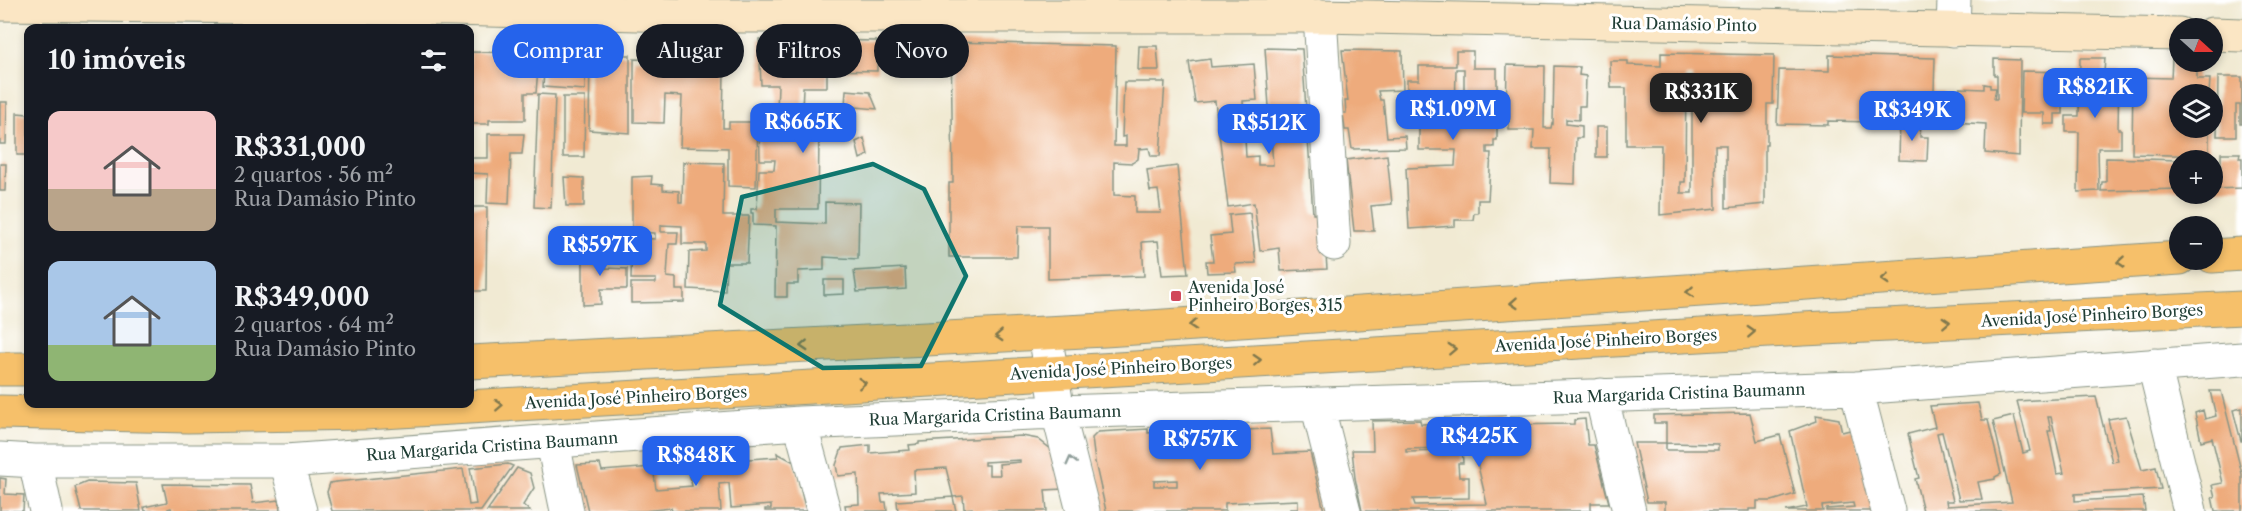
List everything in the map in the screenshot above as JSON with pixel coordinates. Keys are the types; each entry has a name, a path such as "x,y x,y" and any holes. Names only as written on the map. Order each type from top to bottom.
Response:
{"main road":[{"path":"2223,255 2242,254"},
{"path":"474,363 1045,334 2169,259"},
{"name":"Avenida José Pinheiro Borges","path":"474,406 1803,329 2242,308"},
{"path":"0,369 24,369"},
{"name":"Avenida José Pinheiro Borges","path":"0,412 188,416 365,413 449,408"}],"street":[{"name":"Rua Damásio Pinto","path":"0,4 451,4 1320,16 1954,15 2169,33"},
{"path":"1320,16 1334,243"},
{"path":"2223,34 2242,35"},
{"path":"1045,334 1058,412 1083,511"},
{"name":"Rua Margarida Cristina Baumann","path":"0,459 286,461 800,423 1601,394 1856,388 2242,358"},
{"path":"2154,365 2190,511"},
{"path":"1856,388 1888,511"},
{"path":"1601,394 1629,511"},
{"path":"1317,404 1344,511"},
{"path":"800,423 824,511"},
{"path":"553,443 567,511"},
{"path":"35,461 46,511"},
{"path":"286,461 300,511"}],"highlighted area":[{"path":"873,164 924,189 966,276 921,366 823,368 720,305 742,197"}],"building":[{"path":"862,41 874,41 874,71 862,71"},
{"path":"969,42 1116,46 1114,146 1126,146 1126,136 1122,137 1124,82 1165,82 1160,156 1151,156 1149,148 1139,149 1138,159 1132,163 1114,162 1114,195 1135,196 1135,213 1161,213 1158,190 1150,191 1147,170 1177,166 1188,274 1162,275 1158,241 1142,242 1144,276 1048,279 1048,226 1018,226 1017,257 949,257 949,183 953,183 952,78 969,78"},
{"path":"1139,46 1157,46 1159,70 1138,70"},
{"path":"1265,48 1302,49 1313,214 1323,214 1327,269 1281,271 1279,248 1260,251 1254,203 1228,207 1215,101 1195,103 1189,62 1210,59 1211,67 1254,64 1257,100 1243,101 1246,157 1258,156 1258,165 1273,165"},
{"path":"1342,50 1402,51 1403,90 1378,91 1380,100 1383,100 1387,137 1405,136 1406,148 1352,149 1349,130 1345,130 1343,113 1346,113 1345,101 1348,101"},
{"path":"1456,51 1473,51 1473,68 1497,68 1497,140 1494,140 1494,147 1487,147 1487,153 1491,153 1488,200 1478,200 1478,213 1474,213 1473,220 1455,220 1455,226 1409,229 1406,168 1455,166 1456,150 1419,150 1419,104 1407,104 1407,80 1419,80 1419,66 1456,66","holes":["1456,69 1464,69 1464,92 1459,92 1459,104 1463,104 1462,115 1455,115"]},
{"path":"474,52 492,52 492,78 537,78 536,93 525,93 525,120 489,120 489,124 474,124"},
{"path":"1661,53 1774,55 1773,104 1767,104 1765,204 1726,208 1726,145 1715,145 1716,209 1660,215 1661,145 1626,145 1626,88 1611,88 1610,61 1628,61 1628,65 1661,66","holes":["1686,76 1692,76 1692,193 1681,193 1681,182 1685,182"]},
{"path":"624,55 630,55 630,133 589,130 590,78 624,78"},
{"path":"1829,55 1935,58 1934,91 1943,91 1942,122 1930,121 1930,116 1873,113 1873,122 1828,121 1828,125 1777,124 1779,70 1829,71"},
{"path":"2080,58 2105,58 2104,73 2119,73 2118,129 2121,129 2121,148 2098,148 2099,191 2078,192 2079,132 2066,132 2066,116 2079,116"},
{"path":"634,59 636,59 636,78 724,78 723,128 729,128 729,122 758,122 756,187 728,186 728,148 680,147 682,96 665,95 664,123 634,122"},
{"path":"1994,59 2020,60 2019,156 1985,153 1986,124 1952,122 1953,93 1957,94 1960,88 1984,89 1984,84 1990,85 1990,88 1996,88 1994,99 1997,99"},
{"path":"1507,65 1545,66 1544,128 1551,128 1553,124 1554,66 1580,67 1579,75 1586,76 1585,106 1579,106 1579,120 1566,119 1566,124 1582,126 1582,138 1576,138 1575,184 1550,183 1551,149 1533,149 1534,130 1509,130 1509,120 1506,120"},
{"path":"2022,71 2063,72 2063,114 2055,114 2055,124 2044,124 2044,113 2021,113"},
{"path":"2171,72 2197,72 2197,79 2210,79 2210,84 2169,84 2169,138 2209,138 2209,150 2169,150 2169,155 2132,154 2133,77 2171,78"},
{"path":"2218,77 2242,77 2242,124 2240,124 2240,105 2236,105 2236,136 2223,136 2223,84 2218,84"},
{"path":"544,78 585,78 585,90 543,87"},
{"path":"761,78 827,78 827,87 803,87 802,112 826,112 826,138 819,138 818,209 776,209 776,222 825,224 825,202 859,203 858,259 824,257 824,270 798,271 798,284 787,284 787,297 775,297 776,226 753,225 753,213 751,213 751,209 757,209 759,170 774,170 775,160 760,160 759,122 767,123 767,110 777,110 778,85 761,85"},
{"path":"846,90 870,92 877,109 845,106"},
{"path":"538,94 555,95 551,208 534,207"},
{"path":"563,97 585,97 584,157 563,157"},
{"path":"0,102 7,102 6,144 0,144"},
{"path":"17,113 24,114 24,155 17,155"},
{"path":"1900,120 1921,121 1920,137 1928,137 1927,161 1899,160"},
{"path":"1596,127 1607,127 1607,157 1596,157"},
{"path":"488,134 524,134 522,154 511,154 509,204 487,203 488,174 474,173 474,158 488,158"},
{"path":"864,138 868,155 860,159 856,142"},
{"path":"2223,153 2240,153 2242,188 2223,189"},
{"path":"1387,155 1392,204 1371,206 1374,231 1354,231 1346,160"},
{"path":"2106,158 2169,160 2169,189 2101,191 2102,182 2106,182"},
{"path":"683,162 724,163 723,216 749,216 747,263 726,263 725,291 688,289 689,252 706,251 706,244 682,244 682,226 661,225 661,232 678,232 677,244 669,244 667,277 676,278 676,290 684,290 684,302 631,303 631,283 656,283 656,279 631,279 632,238 655,239 655,233 632,232 632,177 652,176 651,184 663,185 663,190 679,191 679,202 682,202"},
{"path":"0,164 6,164 5,191 0,191"},
{"path":"564,177 584,178 584,206 566,206"},
{"path":"474,207 487,207 486,291 474,291"},
{"path":"1250,213 1256,263 1235,264 1236,272 1207,273 1206,261 1213,261 1210,236 1231,234 1229,215"},
{"path":"583,251 606,252 606,268 627,269 627,289 601,289 601,304 583,305"},
{"path":"905,268 906,289 857,292 854,271"},
{"path":"824,280 844,280 844,294 824,295"},
{"path":"2210,391 2221,391 2242,474 2242,511 2215,511 2212,485 2223,483 2212,438 2201,441 2195,413 2203,410 2205,419 2216,416"},
{"path":"2096,397 2112,462 2118,461 2108,419 2126,416 2142,470 2156,467 2161,489 2075,494 2075,501 2143,497 2145,511 1923,511 1915,479 1919,478 1908,434 1935,427 1930,406 1978,403 1982,420 1988,420 2001,474 1995,479 1978,482 1982,499 1959,500 1942,432 1937,433 1953,501 1946,501 1947,506 2012,502 1993,421 2014,416 2023,453 2030,451 2017,401","holes":["2048,417 2051,417 2064,473 2057,474 2048,431 2051,431"]},
{"path":"2242,408 2242,441 2241,441 2233,410"},
{"path":"1750,413 1757,441 1780,435 1795,494 1772,501 1757,501 1757,509 1749,509 1749,511 1665,511 1665,502 1647,502 1634,443 1666,443 1666,423 1654,423 1654,415","holes":["1666,443 1718,444 1718,450 1666,450"]},
{"path":"1816,415 1839,419 1842,432 1854,429 1875,511 1826,511 1826,509 1854,507 1853,503 1822,506 1823,511 1786,511 1807,507 1790,431 1817,421"},
{"path":"1505,418 1505,425 1574,424 1574,420 1585,419 1588,445 1594,445 1609,503 1591,503 1591,511 1362,511 1352,450 1373,450 1372,421 1420,420 1421,424 1457,423 1458,426 1487,426 1487,419","holes":["1476,447 1487,504 1415,505 1413,499 1469,498 1469,477 1459,477 1458,463 1463,463 1462,448","1445,448 1445,451 1406,452 1406,449"]},
{"path":"1218,427 1218,431 1270,429 1273,454 1310,452 1324,511 1290,511 1290,509 1298,509 1298,500 1225,503 1225,511 1106,511 1092,438 1098,432 1148,429 1148,433","holes":["1177,480 1177,486 1154,486 1154,481"]},
{"path":"1022,436 1038,439 1052,450 1063,489 1045,490 1047,511 972,511 972,508 964,509 963,496 953,497 946,468 914,470 915,492 881,494 882,502 886,502 887,511 846,511 845,505 859,504 858,474 838,476 836,465 842,448 870,445 870,453 910,450 909,445 919,444 919,442","holes":["1020,460 1020,462 999,464 1000,475 989,475 989,465 984,465 984,462"]},
{"path":"777,453 794,462 806,511 765,511 765,509 771,509 771,505 731,508 729,483 719,484 721,511 672,511 671,508 644,511 588,511 577,465 600,464 602,471 653,467 656,489 692,486 686,458 720,457 720,461 778,457"},
{"path":"508,464 513,466 481,511 332,511 327,492 330,483 463,469 469,505 476,504 470,468"},
{"path":"517,468 530,473 534,488 523,505 530,511 487,511"},
{"path":"0,478 6,479 5,494 24,495 23,511 0,511"},
{"path":"87,482 136,483 141,511 81,511 75,487"},
{"path":"163,484 250,485 253,503 279,500 280,511 172,511 171,508 168,509 169,511 145,511 144,507 167,502"},
{"path":"953,497 956,511 898,511 897,501"}],"place":[{"name":"Avenida José Pinheiro Borges, 315","path":"1176,296"}]}
